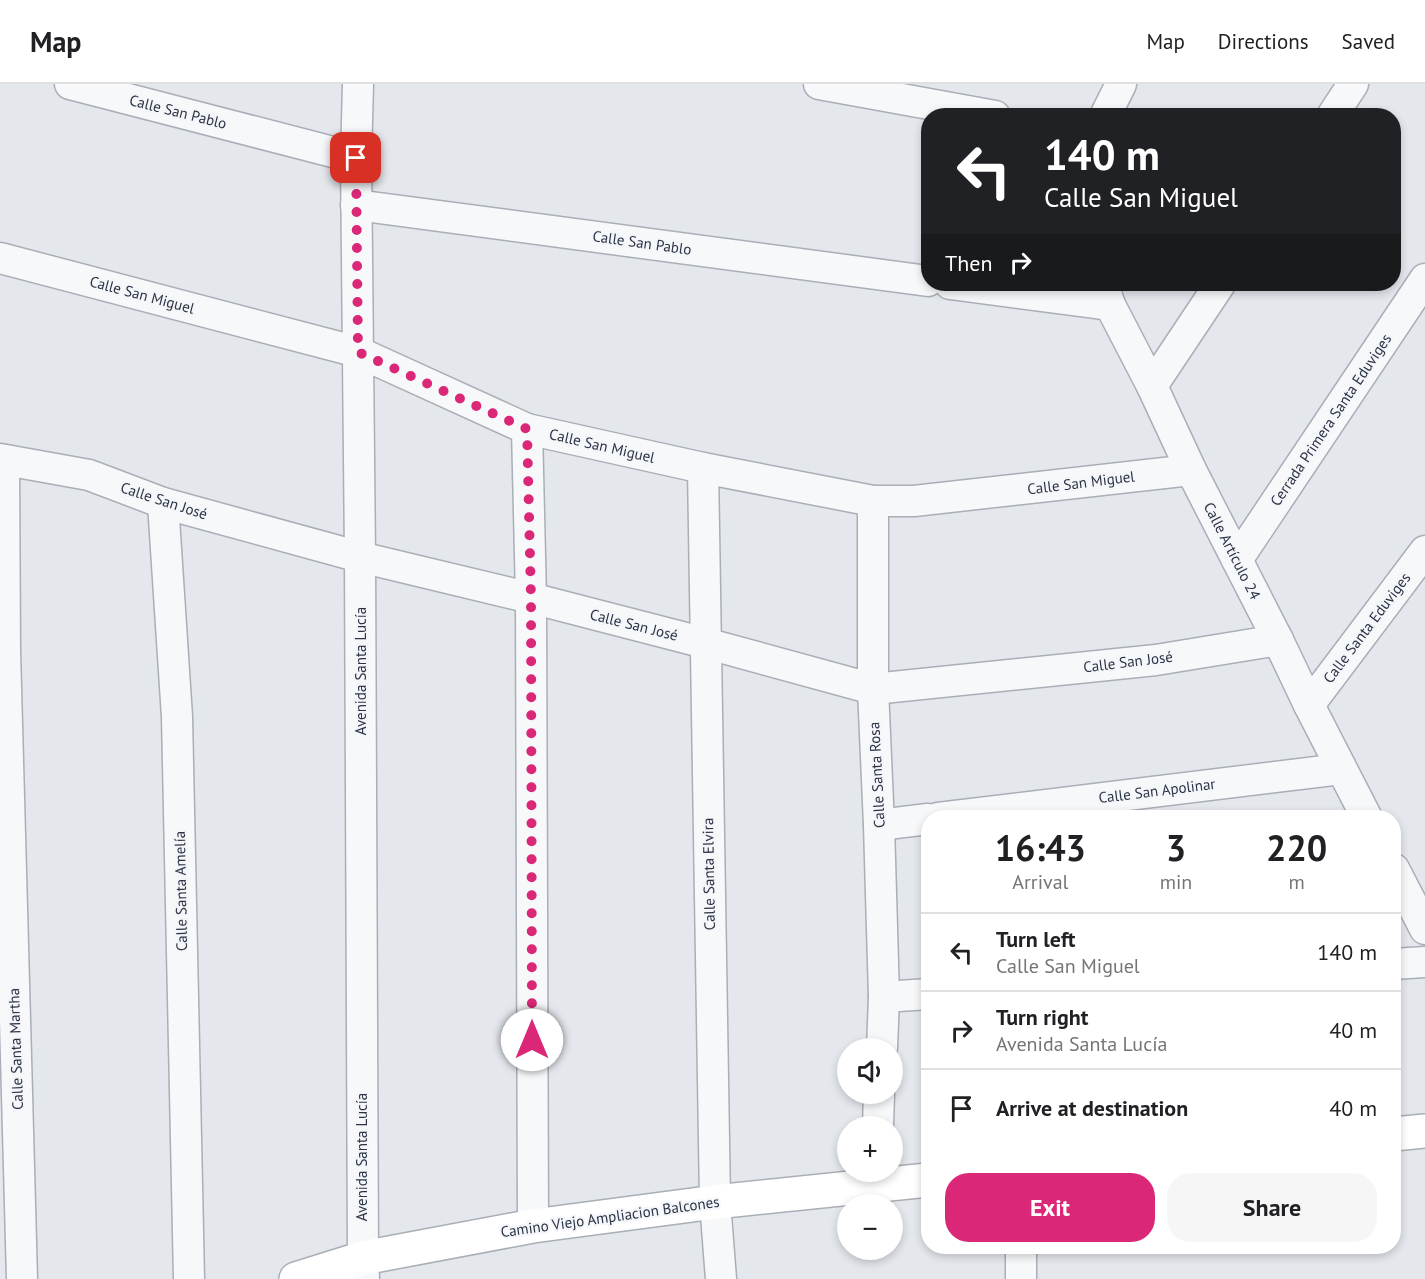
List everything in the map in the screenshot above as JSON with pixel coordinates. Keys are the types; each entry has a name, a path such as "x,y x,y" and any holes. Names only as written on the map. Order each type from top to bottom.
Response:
{"street":[{"name":"Calle San Pablo","path":"70,84 356,158"},
{"name":"Avenida Santa Lucía","path":"358,84 356,205 364,1269"},
{"path":"819,84 951,108"},
{"path":"1109,108 1120,84"},
{"path":"1337,108 1353,84"},
{"name":"Calle San Pablo","path":"356,205 921,280"},
{"name":"Calle San Miguel","path":"0,258 358,352 527,429 702,468 873,501 914,501 1191,470"},
{"name":"Cerrada Primera Santa Eduviges","path":"1237,560 1425,279"},
{"path":"1059,291 1106,294"},
{"path":"1152,386 1215,291"},
{"name":"Calle Artículo 24","path":"1106,294 1191,470 1363,810"},
{"path":"527,429 531,598 533,1226"},
{"name":"Calle San José","path":"2,459 89,476 163,503 360,557 531,598 873,689 1156,660 1278,640"},
{"name":"Calle Santa Martha","path":"2,459 22,1279"},
{"name":"Calle Santa Elvira","path":"702,468 715,1202 721,1279"},
{"name":"Calle Santa Rosa","path":"873,501 873,689 884,997 882,1038"},
{"name":"Calle Santa Amelía","path":"163,503 177,717 189,1279"},
{"name":"Calle Santa Eduviges","path":"1309,705 1415,584 1425,551"},
{"name":"Calle San Apolinar","path":"1004,810 1341,769"},
{"path":"879,825 921,820"},
{"path":"1401,883 1425,929"},
{"path":"1401,964 1425,962"},
{"path":"884,997 921,994"},
{"path":"1401,1133 1425,1131"},
{"name":"Camino Viejo Ampliacion Balcones","path":"903,1180 921,1180"},
{"name":"Camino Viejo Ampliacion Balcones","path":"296,1279 364,1269 533,1226 855,1182"},
{"path":"1021,1254 1021,1279"}],"route":[{"path":"356,158 358,352 527,429 531,598 532,1040"}]}
